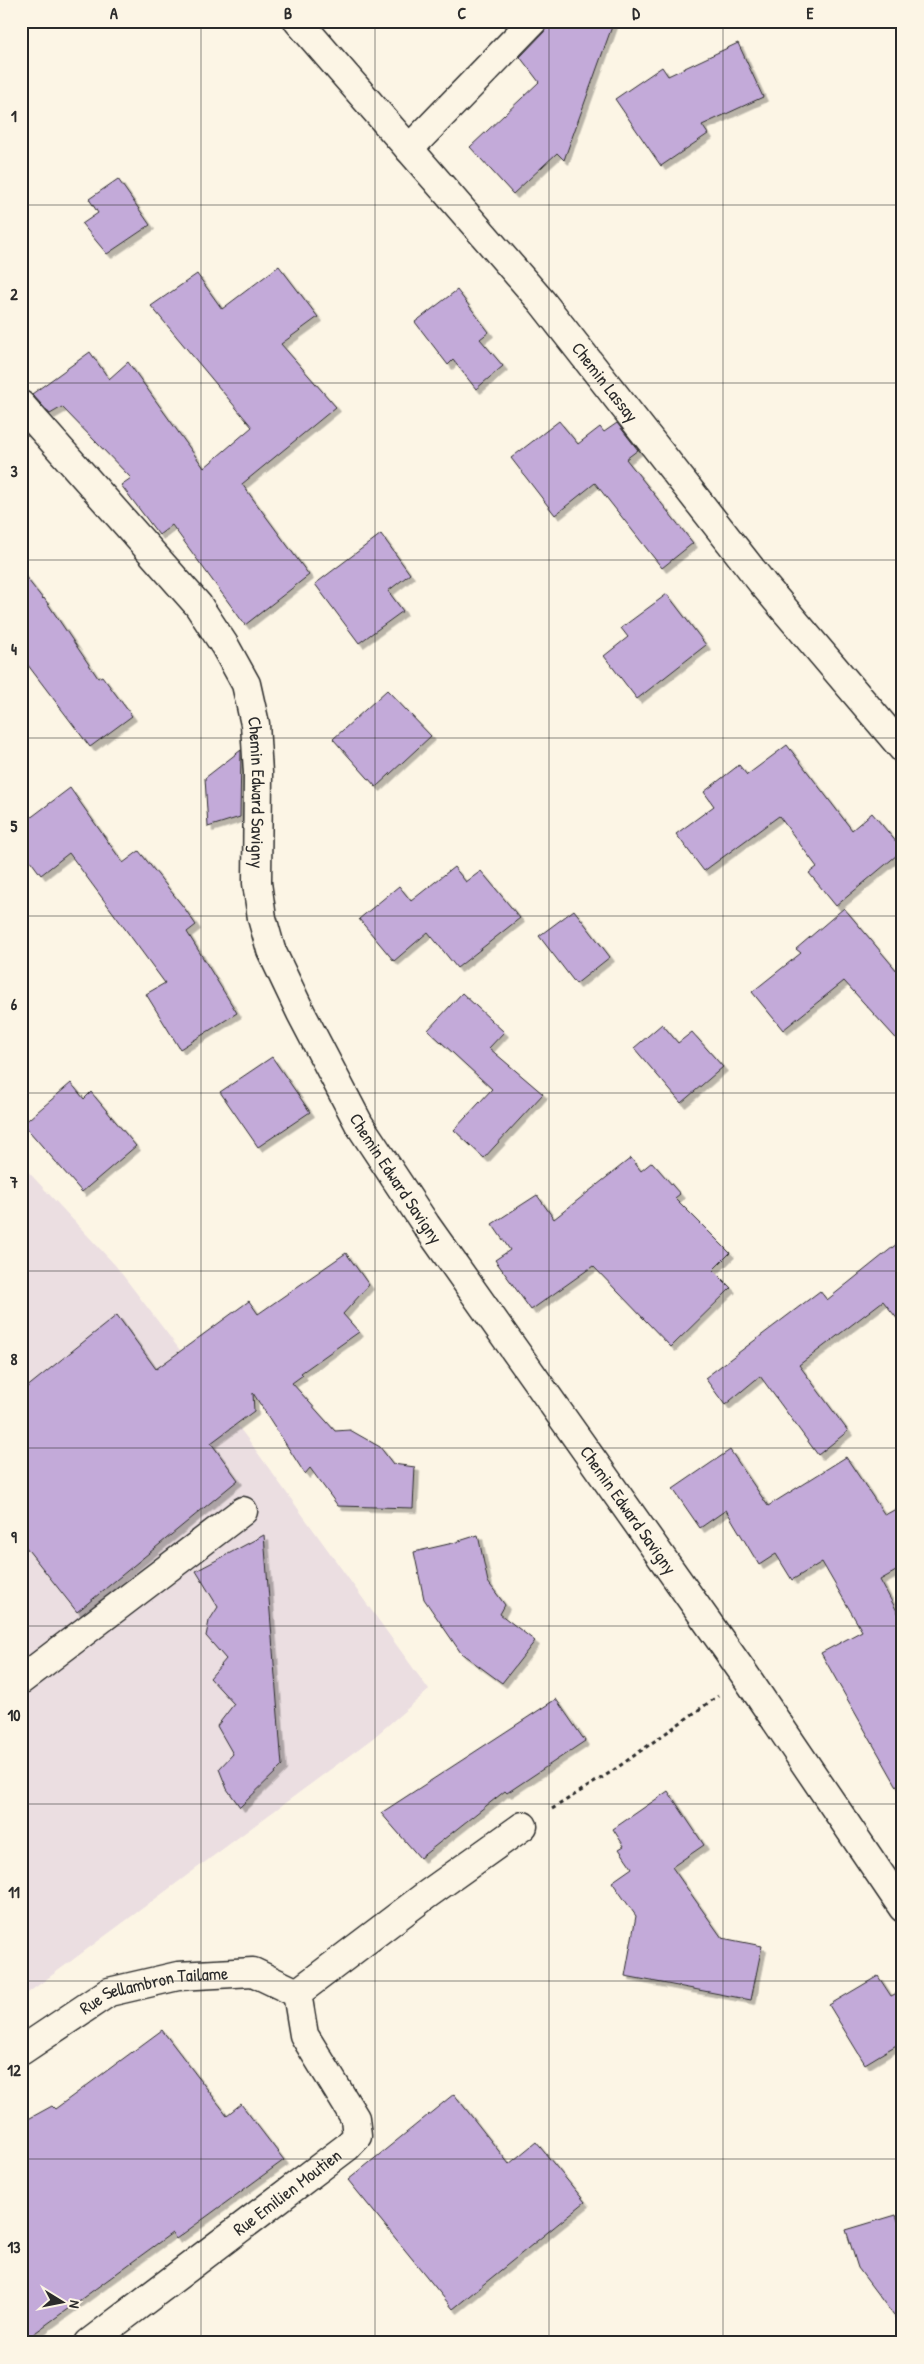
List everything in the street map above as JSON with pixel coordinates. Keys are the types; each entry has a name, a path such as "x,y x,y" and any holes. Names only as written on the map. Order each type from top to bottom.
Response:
{"street":[{"name":"Chemin Lassay","path":"298,21 542,302 763,584 903,749"},
{"path":"409,149 533,21"},
{"name":"Chemin Edward Savigny","path":"21,405 198,605 225,646 246,684 255,724 258,773 257,883 262,918 271,950 301,1014 359,1124 426,1225 898,1891"},
{"path":"21,1680 243,1511"},
{"path":"297,1993 425,1896 523,1826"},
{"name":"Rue Sellambron Tailame","path":"21,2052 109,1992 178,1976 253,1972 297,1993"},
{"name":"Rue Emilien Moutien","path":"89,2343 347,2147 358,2136 355,2118 304,2035 297,1993"}],"path":[{"path":"523,1826 611,1772 692,1716 745,1676"}],"shaded area":[{"path":"21,1164 115,1265 247,1438 429,1690 373,1738 21,1998"}],"building":[{"path":"548,21 614,21 564,160 557,153 513,194 470,147 539,82 520,57 544,32"},
{"path":"738,43 763,97 702,125 708,134 661,166 615,99 662,67 668,76"},
{"path":"118,179 150,225 107,254 82,224 98,213 89,199"},
{"path":"279,266 318,317 281,344 336,407 242,484 309,575 245,625 172,525 159,535 121,485 131,478 62,407 50,414 32,394 90,352 109,379 128,362 204,468 252,427 151,306 197,274 222,309"},
{"path":"457,290 489,332 480,339 503,366 476,389 453,360 448,365 415,322"},
{"path":"559,421 578,444 600,427 604,432 617,423 638,450 626,459 693,543 662,568 595,483 555,515 511,458"},
{"path":"381,534 410,574 388,591 403,611 359,643 315,584"},
{"path":"21,571 44,598 98,678 102,676 132,716 90,747 21,656"},
{"path":"667,594 706,645 637,699 604,656 628,637 621,628"},
{"path":"387,690 431,736 376,787 333,739"},
{"path":"787,745 852,830 872,813 903,850 836,906 809,873 817,867 779,816 704,871 676,834 714,806 704,792 739,765 747,775"},
{"path":"241,750 240,817 208,827 205,778"},
{"path":"70,788 123,863 139,851 185,909 196,925 187,932 237,1013 180,1049 146,994 165,983 69,853 41,875 21,848 21,825"},
{"path":"454,867 466,882 481,871 520,918 457,968 428,932 394,961 359,919 399,886 411,901"},
{"path":"844,908 903,978 903,1046 844,981 783,1030 752,992 801,953 796,949"},
{"path":"574,910 610,957 576,984 539,936"},
{"path":"462,993 504,1032 489,1048 543,1094 484,1158 454,1130 492,1089 428,1030"},
{"path":"662,1024 678,1043 692,1032 723,1067 681,1103 634,1048"},
{"path":"272,1057 310,1112 258,1147 220,1092"},
{"path":"71,1083 84,1099 91,1092 136,1146 82,1192 23,1124"},
{"path":"631,1158 641,1171 652,1162 680,1194 675,1198 730,1253 713,1270 731,1288 671,1347 593,1266 531,1310 495,1260 510,1250 492,1224 537,1195 554,1219"},
{"path":"903,1239 903,1326 883,1301 799,1365 848,1431 818,1455 760,1376 725,1405 705,1378 820,1291 827,1300"},
{"path":"346,1253 369,1285 343,1314 359,1332 301,1373 303,1375 292,1383 335,1431 350,1430 380,1447 393,1464 415,1467 413,1508 338,1506 310,1468 305,1474 253,1393 254,1411 211,1443 238,1480 77,1612 21,1541 21,1392 117,1315 156,1369 249,1301 258,1314"},
{"path":"730,1450 768,1506 846,1457 885,1515 903,1505 903,1567 880,1580 903,1622 903,1797 821,1653 862,1631 822,1562 792,1580 776,1554 759,1565 726,1510 700,1528 673,1489"},
{"path":"264,1535 282,1766 240,1807 227,1789 219,1769 233,1754 217,1726 234,1704 210,1678 226,1659 206,1636 209,1621 218,1607 196,1571"},
{"path":"478,1535 488,1582 505,1605 500,1614 535,1641 502,1683 461,1653 424,1599 414,1552"},
{"path":"556,1699 585,1741 507,1793 505,1791 420,1858 381,1813"},
{"path":"668,1791 704,1845 672,1867 722,1938 762,1946 751,2000 625,1976 636,1916 612,1882 632,1868 619,1849 624,1846 613,1829"},
{"path":"878,1976 891,1996 903,1990 903,2041 865,2064 829,2005"},
{"path":"162,2030 227,2115 241,2104 284,2160 176,2239 172,2233 21,2343 21,2123 52,2106 55,2109"},
{"path":"454,2094 509,2164 536,2142 585,2202 453,2309 348,2180"},
{"path":"896,2215 903,2235 903,2328 858,2268 846,2230"}]}
